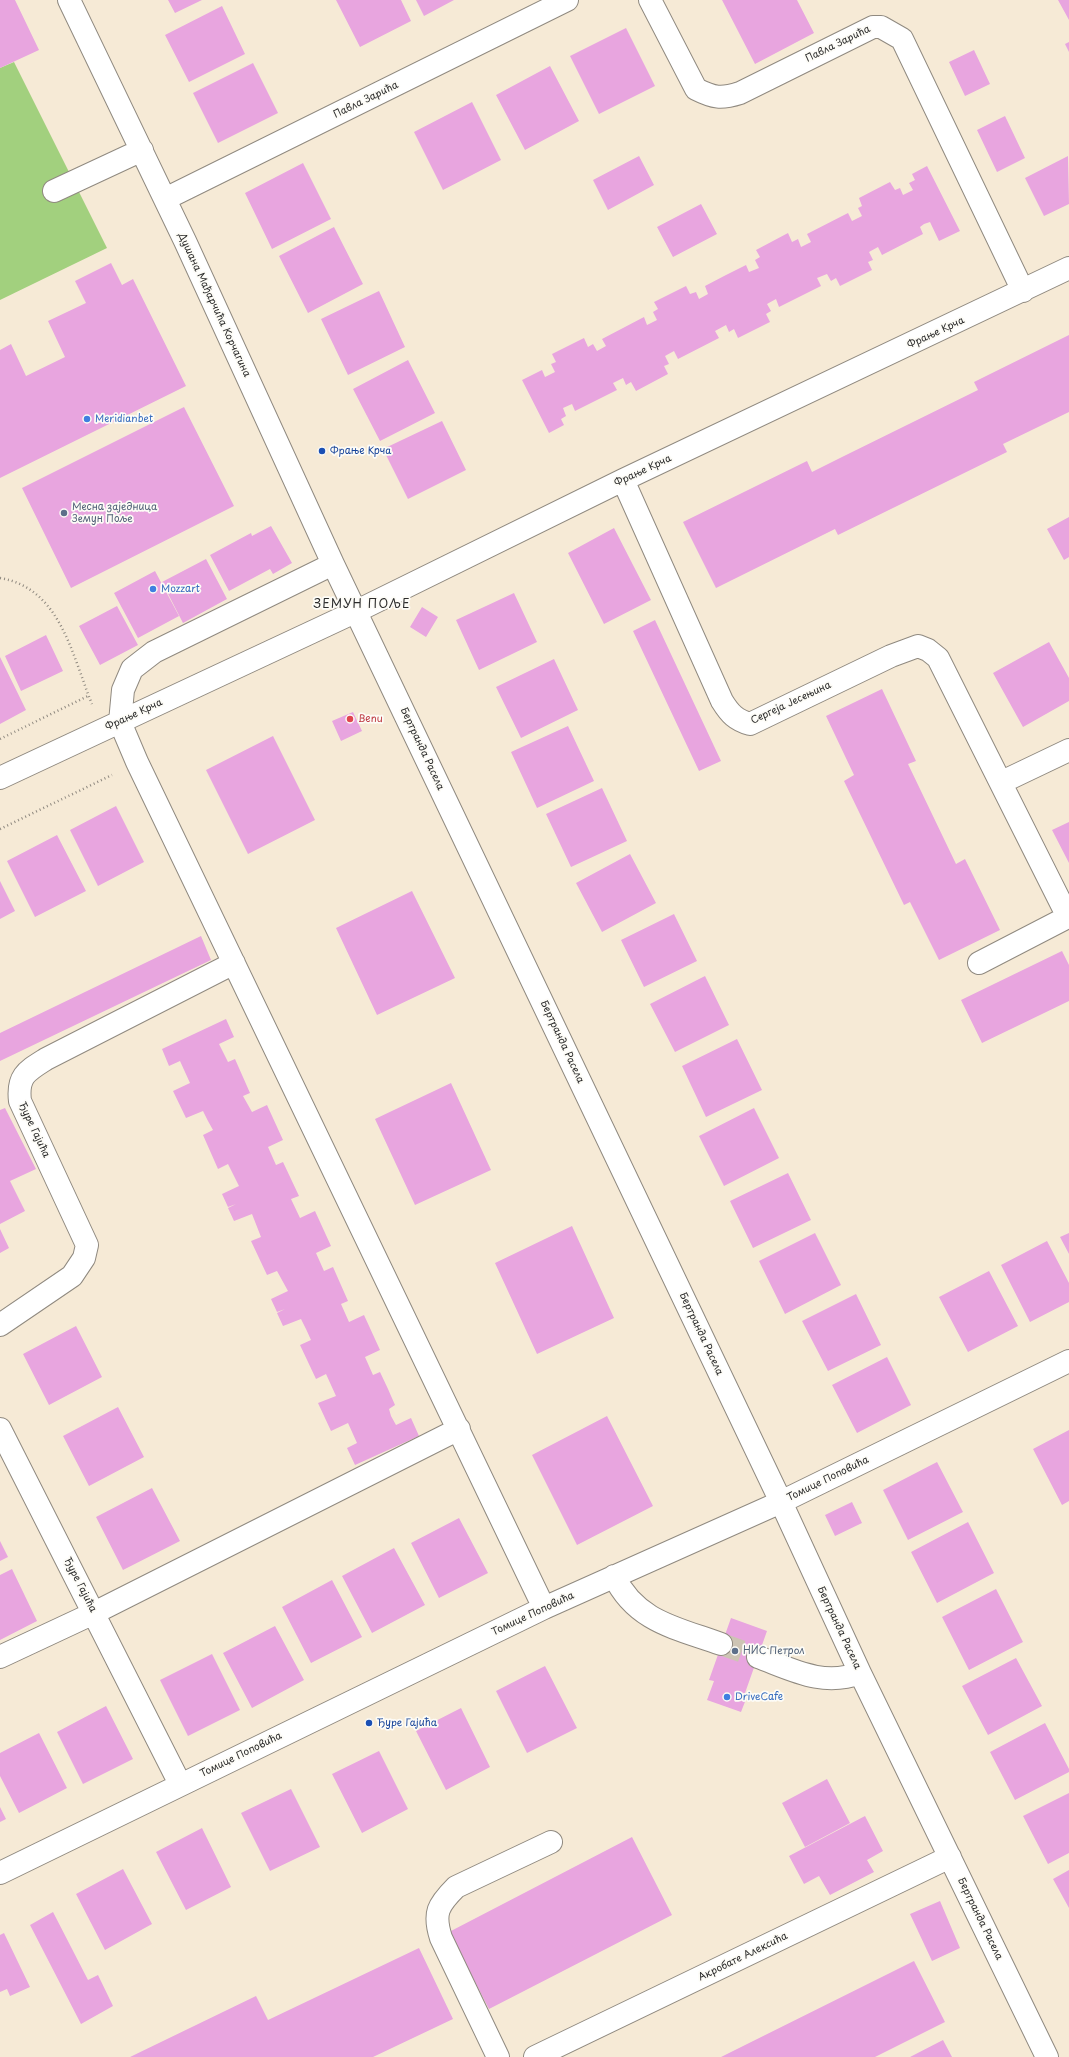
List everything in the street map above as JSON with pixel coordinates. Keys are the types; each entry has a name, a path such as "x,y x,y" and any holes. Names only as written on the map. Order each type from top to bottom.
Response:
{"street":[{"name":"Душана Мађарчића Корчагина","path":"69,0 142,150 333,564 357,611"},
{"name":"Павла Зарића","path":"165,200 567,0"},
{"name":"Павла Зарића","path":"650,0 696,89 711,97 726,98 740,93 873,27 881,27 902,39 1023,291"},
{"path":"54,191 142,150"},
{"name":"Фрање Крча","path":"0,778 357,611 623,480 1069,268"},
{"name":"Сергеја Јесењина","path":"623,480 722,701 730,714 740,721 750,724 891,656 918,646 928,650 938,658 1002,782 1068,917 979,963"},
{"path":"333,564 154,652 132,669 123,690 111,727 137,762 544,1608"},
{"name":"Бертранда Расела","path":"357,611 781,1502 860,1673 1047,2057"},
{"path":"1002,782 1069,750"},
{"name":"Ђуре Гајића","path":"0,1325 72,1276 84,1258 86,1245 20,1100 20,1083 24,1075 46,1059 234,963"},
{"name":"Томице Поповића","path":"0,1873 544,1608 781,1502 1069,1361"},
{"name":"Ђуре Гајића","path":"0,1428 180,1784"},
{"path":"0,1657 94,1613 458,1429"},
{"path":"614,1576 620,1588 630,1601 643,1612 660,1622 721,1644"},
{"path":"758,1658 825,1679 839,1679 860,1673"},
{"path":"498,2057 441,1938 436,1924 437,1912 444,1898 456,1887 551,1842"},
{"name":"Акробате Алексића","path":"535,2057 950,1857"}],"path":[{"path":"0,578 13,580 46,602 62,627 88,696 111,727"},
{"path":"0,739 88,696"},
{"path":"0,829 137,762"}],"green space":[{"path":"14,62 107,248 0,300 0,68"}],"building":[{"path":"0,0 15,0 39,50 0,68"},
{"path":"168,0 202,0 175,13"},
{"path":"336,0 401,0 411,21 360,47"},
{"path":"416,0 454,0 424,16"},
{"path":"722,0 797,0 814,33 755,64"},
{"path":"1058,0 1069,0 1069,20"},
{"path":"222,6 245,54 189,82 165,35"},
{"path":"626,28 655,86 599,114 570,56"},
{"path":"1069,42 1069,52 1065,44"},
{"path":"974,50 990,84 965,96 949,62"},
{"path":"253,63 278,113 218,143 193,93"},
{"path":"550,66 579,121 525,150 496,95"},
{"path":"472,102 501,160 443,190 414,132"},
{"path":"1005,116 1025,158 997,172 977,130"},
{"path":"639,156 654,185 608,210 593,180"},
{"path":"1068,156 1069,204 1044,216 1025,178"},
{"path":"303,163 331,219 272,249 245,193"},
{"path":"927,166 960,231 939,241 930,222 924,224 920,227 923,234 882,255 878,247 869,252 873,260 868,262 872,270 840,286 836,278 831,281 827,274 817,278 821,286 779,307 776,299 767,304 771,311 766,314 770,322 738,338 734,329 729,332 726,325 715,331 719,338 678,359 674,351 665,356 669,364 664,366 668,374 636,391 631,382 626,385 623,378 613,383 617,390 575,411 572,404 563,408 566,416 561,419 564,425 549,433 522,380 542,370 545,377 555,372 551,364 556,362 552,354 584,338 588,347 593,344 597,351 606,346 602,339 644,317 647,325 657,320 653,312 658,309 654,302 686,286 690,294 696,292 699,299 708,294 705,286 726,275 746,265 749,272 759,268 755,260 760,257 756,250 788,233 792,242 798,239 801,247 811,242 807,234 848,213 852,221 862,216 858,208 862,206 859,198 890,182 895,190 900,188 903,195 913,190 909,183 915,180 912,174"},
{"path":"701,204 717,234 673,257 657,227"},
{"path":"334,227 363,284 308,313 279,256"},
{"path":"111,263 122,285 133,279 186,386 0,478 0,350 11,344 26,376 65,357 48,321 86,303 75,281"},
{"path":"379,291 405,347 348,375 321,319"},
{"path":"1069,335 1069,412 1003,444 1007,452 838,535 835,529 716,588 683,522 807,461 812,472 978,390 974,382"},
{"path":"408,360 435,413 380,441 353,389"},
{"path":"184,407 234,506 71,588 22,488"},
{"path":"442,421 466,470 408,499 383,449"},
{"path":"1069,517 1069,557 1064,560 1047,529"},
{"path":"271,526 292,563 273,574 270,569 229,591 210,555 251,533 252,536"},
{"path":"614,528 651,600 604,624 568,553"},
{"path":"206,559 227,599 183,623 162,582"},
{"path":"155,571 179,616 138,638 114,593"},
{"path":"514,593 537,642 479,670 456,620"},
{"path":"117,606 138,645 100,665 79,626"},
{"path":"422,607 438,617 426,637 410,627"},
{"path":"655,620 721,761 699,771 633,631"},
{"path":"46,635 63,671 21,691 5,656"},
{"path":"1049,642 1069,678 1069,701 1023,727 993,673"},
{"path":"0,657 26,710 0,724"},
{"path":"554,659 578,710 521,738 496,687"},
{"path":"882,689 916,761 908,764 956,864 965,859 1000,930 939,960 910,902 904,905 844,781 854,775 826,716"},
{"path":"353,712 362,731 341,741 332,721"},
{"path":"568,726 594,781 537,808 511,752"},
{"path":"273,736 315,820 248,854 206,770"},
{"path":"602,788 627,841 571,867 546,814"},
{"path":"116,806 144,862 98,886 70,830"},
{"path":"1069,822 1069,863 1052,830"},
{"path":"57,835 86,891 35,917 7,861"},
{"path":"630,854 656,903 602,932 576,883"},
{"path":"0,881 15,911 0,919"},
{"path":"412,891 455,978 377,1015 336,928"},
{"path":"674,914 697,961 644,987 621,940"},
{"path":"201,936 211,960 0,1061 0,1033"},
{"path":"1062,951 1069,965 1069,1001 982,1043 961,1000"},
{"path":"705,976 729,1025 675,1052 650,1004"},
{"path":"226,1019 234,1037 219,1044 228,1062 235,1059 250,1093 243,1096 252,1112 267,1105 283,1140 268,1147 276,1165 283,1162 299,1196 291,1199 300,1218 315,1211 331,1246 316,1253 324,1271 333,1267 348,1301 341,1304 349,1322 364,1315 380,1350 365,1357 373,1375 380,1372 388,1389 395,1405 389,1409 391,1416 396,1425 411,1418 419,1436 355,1465 347,1448 357,1443 348,1423 331,1431 318,1403 336,1396 326,1374 316,1379 300,1345 311,1340 301,1319 283,1326 277,1313 285,1309 277,1312 271,1299 288,1291 277,1271 267,1275 251,1241 261,1237 252,1214 234,1221 228,1208 236,1204 228,1207 222,1194 239,1186 228,1164 218,1169 203,1135 213,1130 203,1111 186,1118 173,1091 190,1083 180,1061 169,1066 162,1049"},
{"path":"737,1039 762,1090 706,1117 682,1066"},
{"path":"451,1083 491,1170 415,1205 375,1119"},
{"path":"5,1108 36,1169 10,1181 25,1211 0,1224 0,1110"},
{"path":"754,1108 779,1158 724,1186 699,1136"},
{"path":"788,1173 811,1220 753,1248 730,1201"},
{"path":"572,1226 614,1318 537,1354 495,1263"},
{"path":"0,1229 9,1248 0,1253"},
{"path":"815,1233 841,1285 785,1314 759,1261"},
{"path":"1069,1233 1069,1254 1060,1237"},
{"path":"1047,1241 1069,1283 1069,1302 1030,1322 1001,1265"},
{"path":"989,1271 1018,1326 968,1352 939,1297"},
{"path":"856,1294 881,1345 828,1371 802,1321"},
{"path":"76,1326 102,1377 49,1405 23,1354"},
{"path":"887,1357 911,1405 857,1433 832,1385"},
{"path":"118,1407 144,1457 89,1486 63,1436"},
{"path":"607,1416 653,1506 577,1545 532,1455"},
{"path":"1069,1430 1069,1501 1062,1505 1033,1449"},
{"path":"937,1462 963,1512 908,1540 883,1490"},
{"path":"152,1488 180,1541 123,1570 96,1517"},
{"path":"852,1502 862,1523 835,1536 825,1515"},
{"path":"459,1518 488,1573 439,1598 411,1543"},
{"path":"968,1522 994,1573 937,1603 911,1552"},
{"path":"0,1541 8,1557 0,1561"},
{"path":"394,1548 425,1605 372,1633 342,1576"},
{"path":"12,1569 37,1621 0,1640 0,1575"},
{"path":"332,1580 362,1637 311,1663 282,1607"},
{"path":"996,1589 1023,1642 969,1670 942,1617"},
{"path":"731,1618 767,1631 745,1693 748,1694 741,1712 707,1700 714,1681 709,1680"},
{"path":"275,1626 304,1680 252,1708 223,1653"},
{"path":"212,1654 240,1710 188,1736 160,1680"},
{"path":"1016,1658 1042,1706 988,1735 962,1686"},
{"path":"545,1666 577,1728 527,1753 496,1691"},
{"path":"106,1706 133,1759 83,1784 57,1732"},
{"path":"461,1708 490,1767 446,1790 416,1731"},
{"path":"1045,1723 1069,1769 1069,1772 1015,1800 990,1752"},
{"path":"39,1733 67,1788 19,1813 0,1776 0,1753"},
{"path":"379,1751 408,1809 362,1833 332,1774"},
{"path":"827,1779 850,1823 805,1847 782,1803"},
{"path":"291,1789 320,1847 270,1871 241,1813"},
{"path":"1069,1793 1069,1853 1048,1864 1023,1816"},
{"path":"0,1807 6,1819 0,1822"},
{"path":"865,1816 883,1851 867,1860 874,1872 830,1895 819,1876 804,1884 789,1856"},
{"path":"202,1828 231,1887 186,1910 156,1852"},
{"path":"632,1837 672,1915 489,2009 449,1932"},
{"path":"123,1869 152,1924 105,1950 76,1894"},
{"path":"1069,1870 1069,1908 1053,1879"},
{"path":"940,1901 960,1948 932,1961 910,1914"},
{"path":"53,1912 88,1980 98,1975 113,2006 81,2024 30,1925"},
{"path":"4,1933 30,1987 10,1996 7,1989 0,1992 0,1935"},
{"path":"419,1948 453,2019 373,2057 130,2057 256,1996 268,2020"},
{"path":"914,1961 945,2022 875,2057 721,2057"},
{"path":"943,2040 952,2057 910,2057"}],"tunnel":[{"path":"721,1644 758,1657"}],"place":[{"name":"Meridianbet","path":"87,419"},
{"name":"Фрање Крча","path":"322,451"},
{"name":"Месна заједница Земун Поље","path":"64,513"},
{"name":"Mozzart","path":"153,589"},
{"name":"Benu","path":"350,719"},
{"name":"НИС Петрол","path":"735,1651"},
{"name":"DriveCafe","path":"727,1697"},
{"name":"Ђуре Гајића","path":"369,1723"}],"district":[{"name":"ЗЕМУН ПОЉЕ","path":"362,605"}]}
